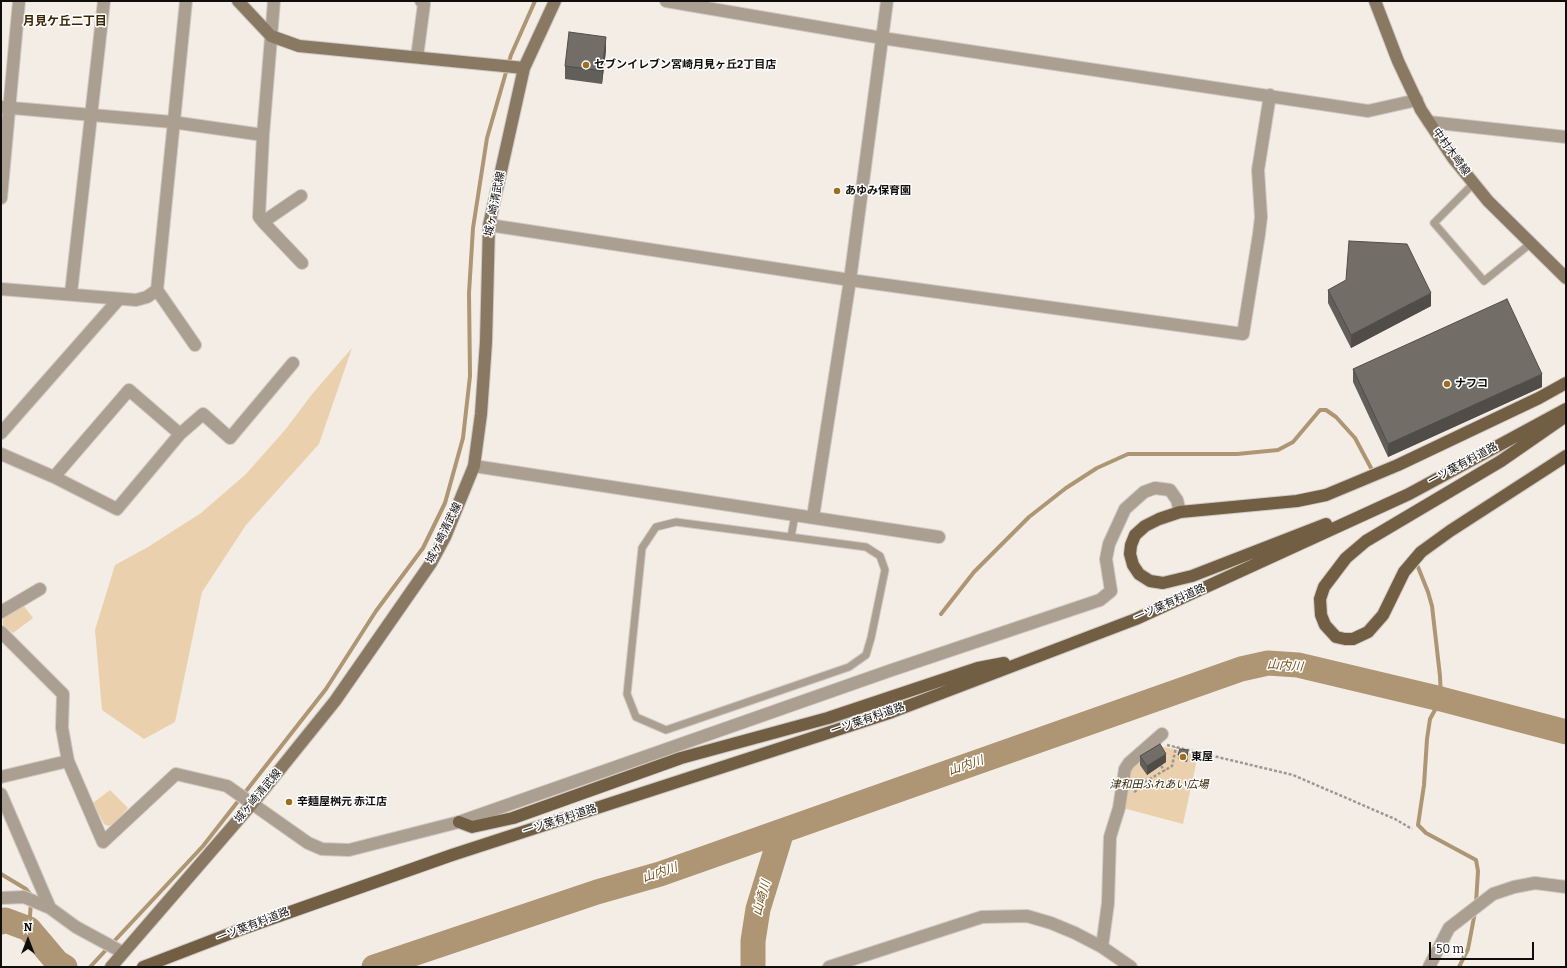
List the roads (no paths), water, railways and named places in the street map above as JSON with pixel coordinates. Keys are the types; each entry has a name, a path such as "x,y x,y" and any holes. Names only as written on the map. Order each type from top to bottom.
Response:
{"main road":[{"path":"238,1 271,36 299,46 521,68"},
{"name":"城ヶ崎清武線","path":"111,967 122,952 252,804 335,701 431,563 445,536 474,466 481,414 486,342 489,225 521,68 554,1"},
{"name":"中村木崎線","path":"1375,1 1398,61 1416,100 1453,158 1530,244 1566,278"},
{"path":"1408,494 1192,576 1163,583 1150,581 1139,574 1133,565 1131,545 1135,535 1145,526 1159,519 1180,512 1298,501 1326,495 1398,465 1566,384"},
{"name":"一ツ葉有料道路","path":"143,967 284,913 452,855 892,712 1136,619 1408,494 1566,409"},
{"path":"1566,416 1501,461 1366,541 1346,558 1324,587 1320,599 1321,615 1325,625 1336,637 1345,639 1353,639 1368,632 1383,615 1404,572 1422,552 1450,531 1566,456"},
{"path":"459,822 472,827 513,818 681,758 828,718 978,668 1039,656"}],"street":[{"path":"1,198 5,107 19,1"},
{"path":"71,293 104,1"},
{"path":"186,1 172,122 157,290 195,345"},
{"path":"274,1 263,135 259,217 302,263"},
{"path":"418,57 424,4 421,1"},
{"path":"666,1 882,38 1270,95 1368,111 1416,100"},
{"path":"813,517 850,280 887,1"},
{"path":"489,225 850,280 1244,334 1261,217 1258,170 1270,95"},
{"path":"5,107 172,122 263,135"},
{"path":"1429,122 1566,137"},
{"path":"263,222 301,196"},
{"path":"1,288 71,293 136,300 147,297 157,290"},
{"path":"1,433 119,299"},
{"path":"1,454 54,477 117,509 180,434 203,414 230,438 293,363"},
{"path":"54,477 129,390 180,434"},
{"path":"474,466 939,537"},
{"path":"1,632 63,694 62,728 68,761 103,842 176,774 227,786 308,843 322,849 350,850 459,822 889,671 1100,600 1111,591 1106,559 1110,544 1125,509 1144,492 1155,488 1170,490 1177,500 1180,512"},
{"path":"1,612 40,589"},
{"path":"1102,947 1108,903 1110,837 1119,808 1125,769 1129,763 1157,738"},
{"path":"1,777 68,761"},
{"path":"1,794 50,908"},
{"path":"1429,967 1449,928 1494,894 1514,886 1535,884 1566,887"},
{"path":"1,898 24,897 50,908 76,927 122,952"},
{"path":"829,967 982,917 1027,916 1051,923 1102,947 1131,967"}],"lane":[{"path":"1474,183 1434,222 1484,281 1530,244"},
{"path":"791,537 795,515"},
{"path":"676,522 791,537 866,547 880,556 885,570 866,655 849,667 666,730 636,717 627,694 630,650 642,548 656,527 676,522"}],"waterway":[{"path":"90,967 203,846 326,689 376,611 423,548 445,503 463,438 470,376 469,293 473,228 487,138 511,55 535,1"},
{"path":"941,614 974,572 1029,517 1066,488 1097,468 1128,454 1237,454 1278,450 1293,442 1320,410 1326,410 1336,417 1355,438 1371,468"},
{"path":"1418,567 1432,606 1440,676 1441,699 1430,719 1424,785 1418,825 1426,833 1476,860 1478,871 1476,903"},
{"name":"山内川","path":"374,967 597,892 660,874 1241,669 1268,663 1298,665 1441,699 1566,732"},
{"name":"山崎川","path":"753,967 753,941 758,909 782,831"},
{"path":"1,874 26,889 31,895"},
{"path":"29,929 31,902"},
{"path":"1459,967 1468,949 1475,912"},
{"name":"山内川","path":"1,922 5,920 29,929 57,962 65,967"}],"place":[{"name":"セブンイレブン宮崎月見ヶ丘2丁目店","path":"586,65"},
{"name":"あゆみ保育園","path":"837,191"},
{"name":"ナフコ","path":"1447,384"},
{"name":"東屋","path":"1183,757"},
{"name":"辛麺屋桝元 赤江店","path":"289,802"}],"district":[{"name":"月見ケ丘二丁目","path":"65,22"}],"park label":[{"name":"津和田ふれあい広場","path":"1159,785"}]}
